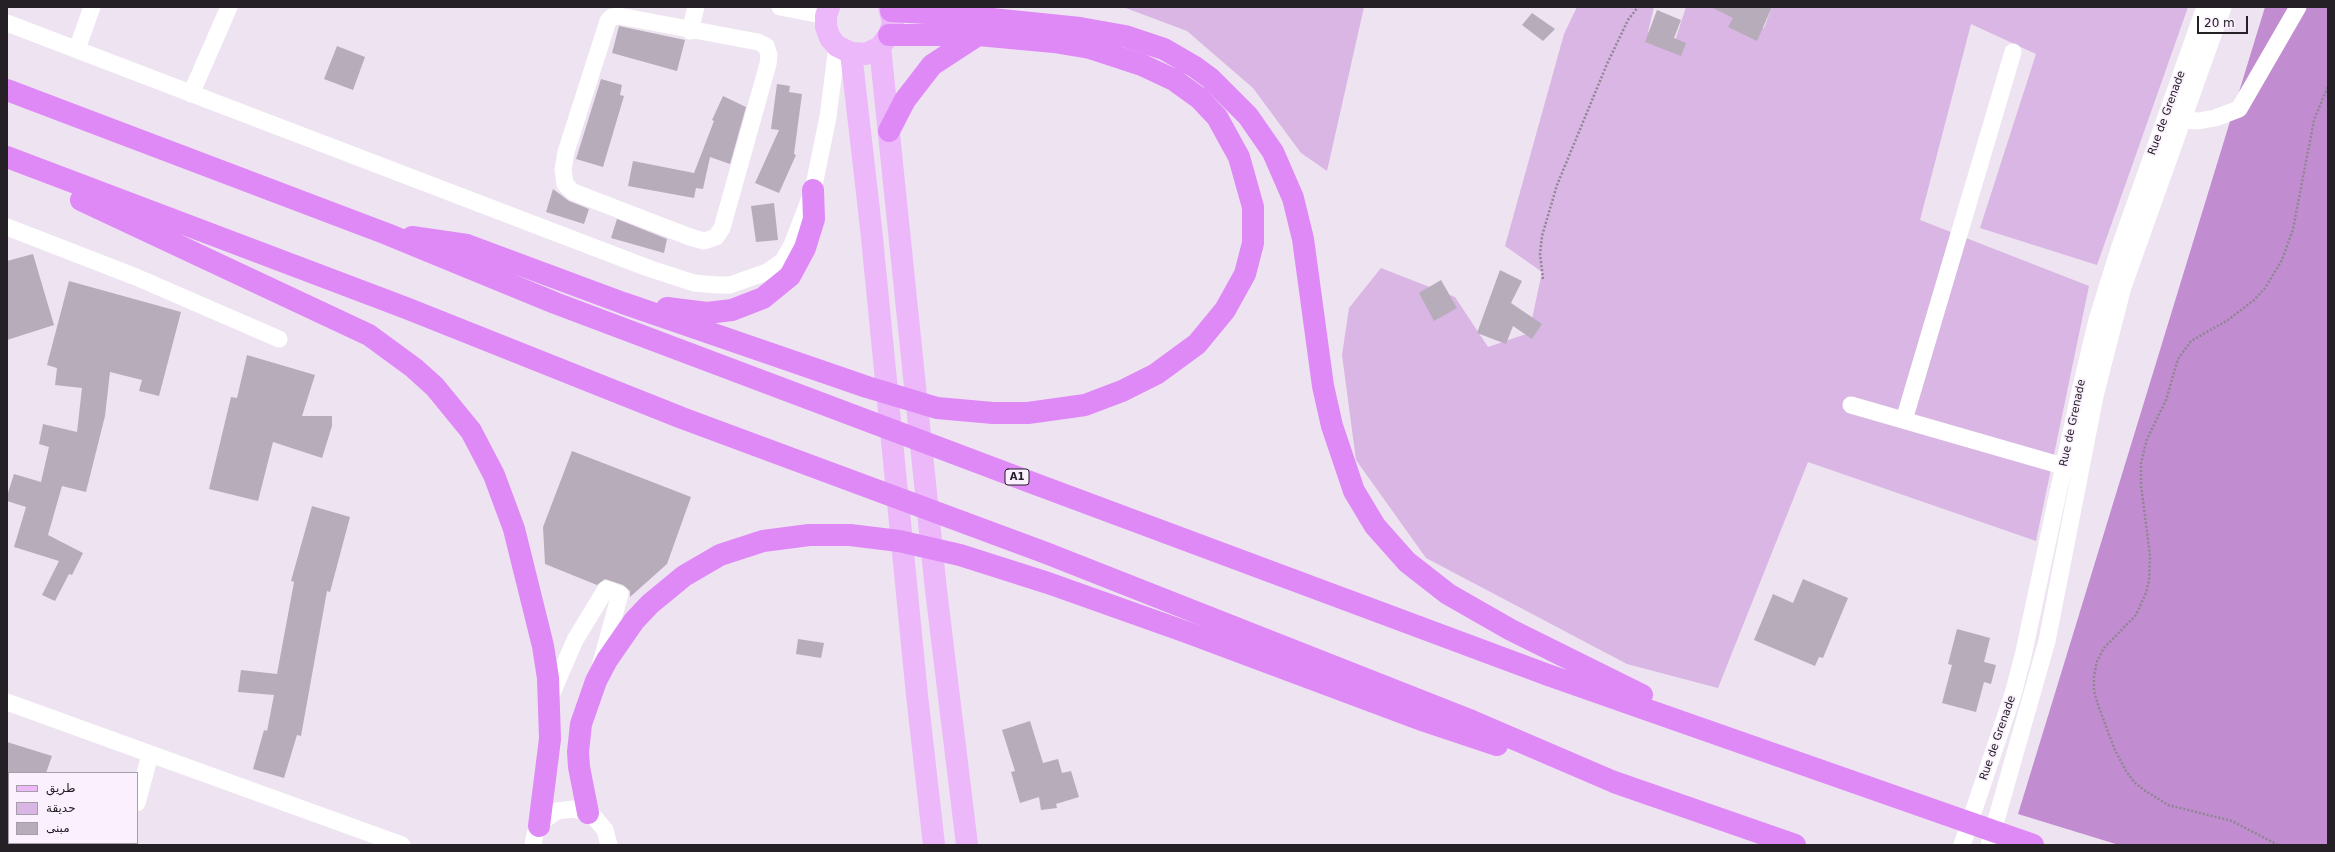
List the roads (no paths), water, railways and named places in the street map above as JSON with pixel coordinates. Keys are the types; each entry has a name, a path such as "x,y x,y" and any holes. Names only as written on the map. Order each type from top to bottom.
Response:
{"highway":[{"path":"890,9 1080,28 1125,36 1164,49 1195,66 1210,78 1248,116 1272,152 1293,198 1303,239 1323,386 1332,426 1354,491 1376,526 1407,562 1448,594 1511,630 1736,740"},
{"path":"387,234 448,240 467,245 623,303 867,387 936,408 994,413 1028,413 1085,405 1122,391 1156,374 1196,344 1225,310 1245,274 1253,243 1253,207 1239,156 1217,117 1199,98 1174,80 1142,65 1090,48 1054,42 978,35 885,41"},
{"path":"889,131 905,100 932,65 978,35"},
{"name":"A1","path":"7,90 387,234 555,303 1022,479 1548,675 2033,845"},
{"path":"7,157 406,308 682,418 1046,553 1472,720 1614,782"},
{"path":"7,165 369,336 403,359 435,387 470,431 504,498 514,529 543,646 549,701 547,769 532,839"},
{"path":"623,303 707,313 732,310 762,298 790,276 805,248 814,219 813,190"},
{"path":"588,813 578,752 582,724 596,681 619,640 634,621 668,588 702,565 740,548 763,541 809,535 850,535 899,541 960,555 1048,583 1186,632 1419,719 1553,764 1614,782 1795,845"}],"main road":[{"path":"890,9 892,23 885,41 889,131 936,590 967,845"},
{"path":"827,11 826,27 830,38 844,50 866,54 885,41"},
{"path":"844,50 883,350 934,845"}],"street":[{"path":"77,49 92,7"},
{"path":"191,94 229,7"},
{"path":"690,31 696,7"},
{"path":"780,7 827,11"},
{"name":"Rue de Grenade","path":"1989,845 2047,641 2088,357 2108,284 2205,7"},
{"name":"Rue de Grenade","path":"1962,845 2013,694 2071,469 2095,396 2123,287 2223,7"},
{"path":"2183,120 2198,121 2209,119 2238,109 2298,7"},
{"path":"619,16 690,31 758,42 766,46 769,55 722,228 716,236 704,241 573,192 565,184 563,170 608,21 612,17 619,16"},
{"path":"7,23 648,268 694,283 730,285 756,277 782,261 792,245 813,190 844,50"},
{"path":"1904,420 2013,52"},
{"path":"7,227 136,276 279,339"},
{"path":"1851,405 2071,469"},
{"path":"549,701 574,640 606,588 620,594 596,681"},
{"path":"7,702 402,845"},
{"path":"138,799 150,755"},
{"path":"532,839 550,815 565,809 573,809 588,813 605,830 609,845"}]}
